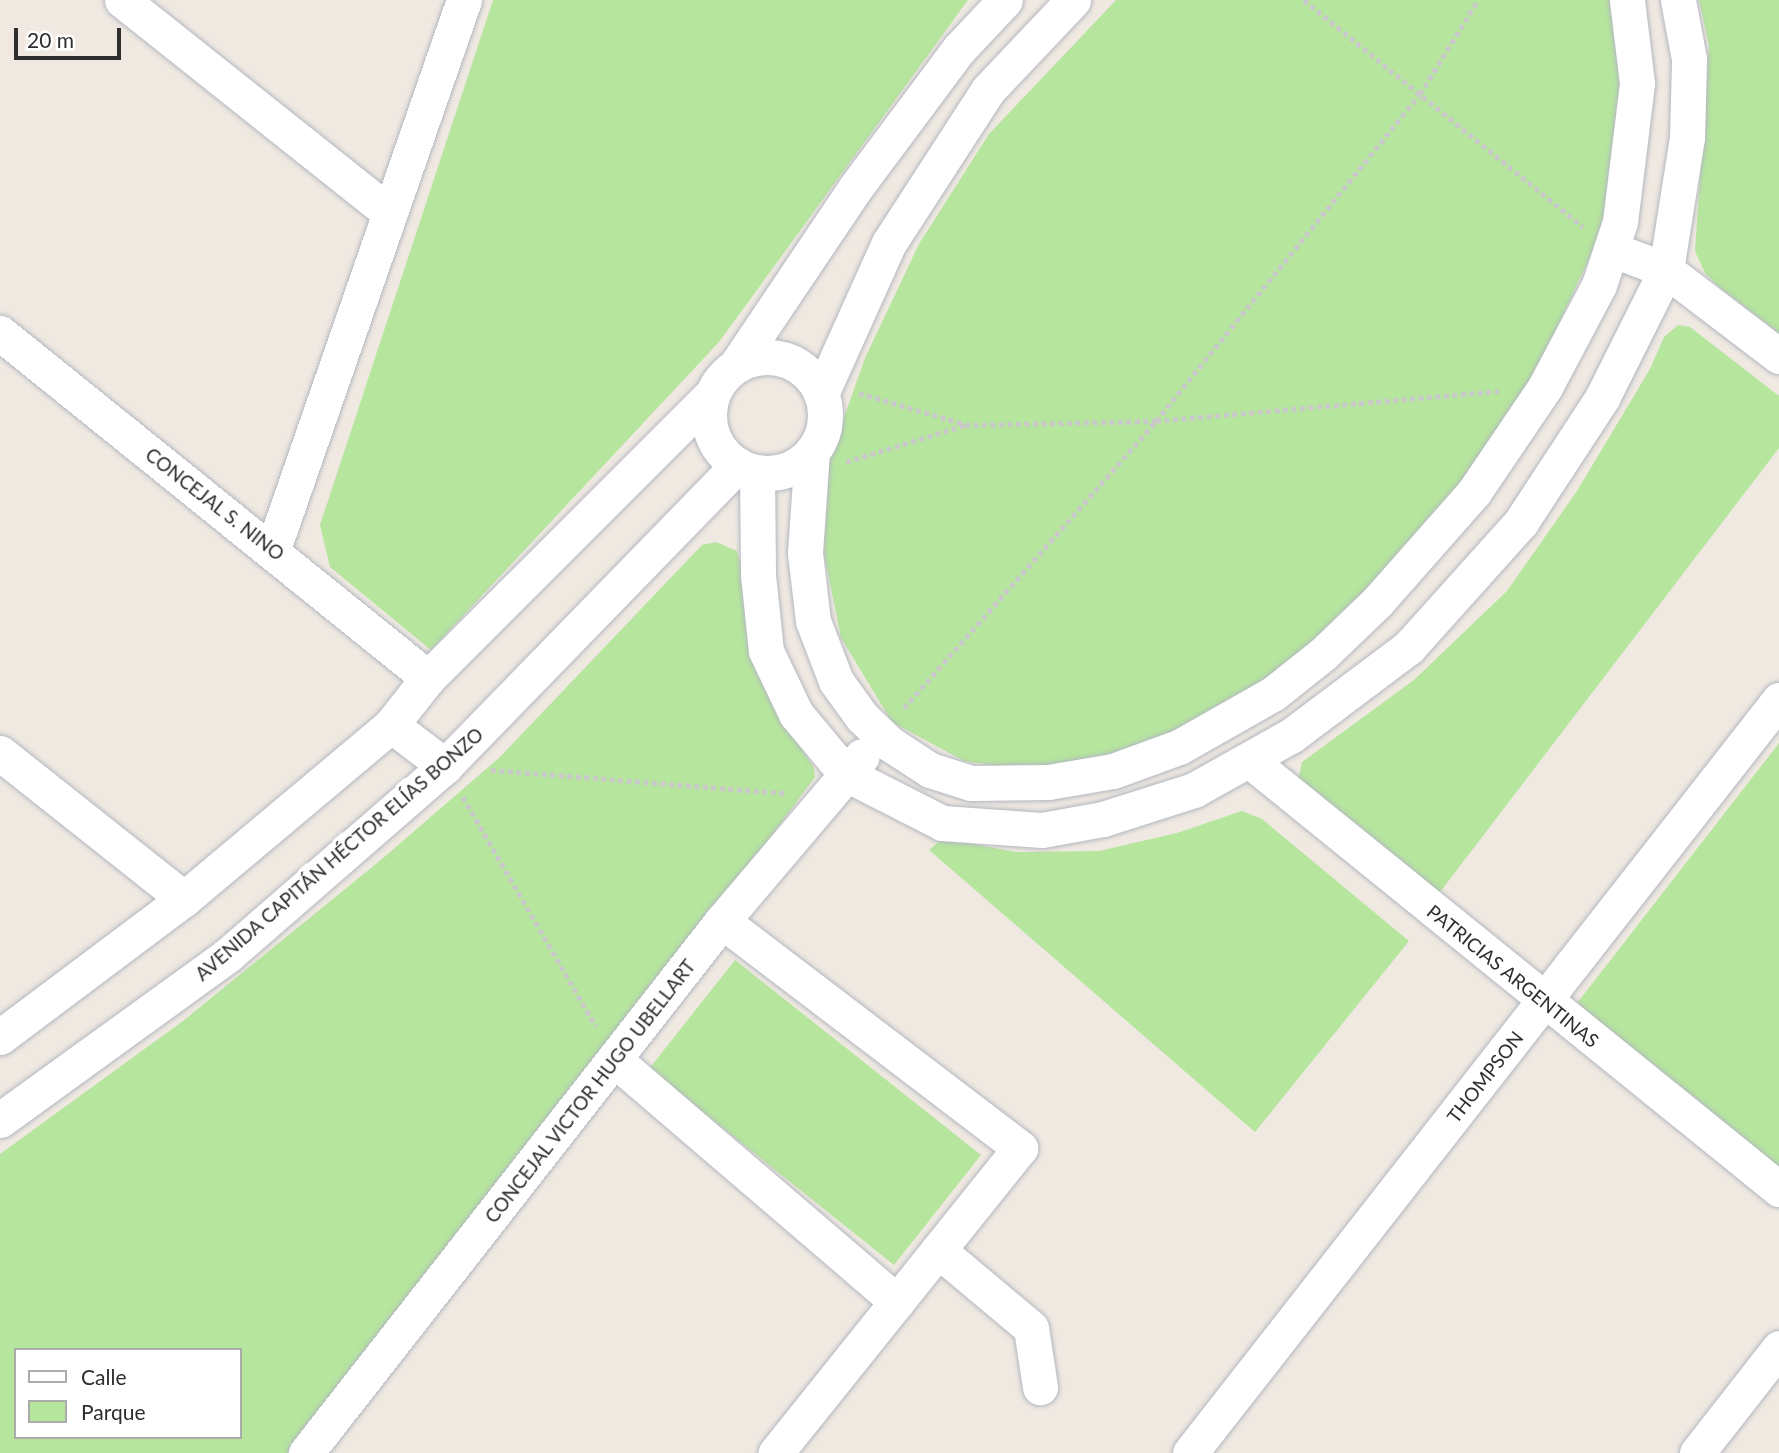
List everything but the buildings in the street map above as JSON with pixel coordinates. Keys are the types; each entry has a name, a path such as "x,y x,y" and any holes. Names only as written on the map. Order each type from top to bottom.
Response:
{"street":[{"path":"122,0 390,213"},
{"path":"273,549 464,0"},
{"path":"0,1037 184,899 391,725 428,678 711,395 722,377 737,364 856,187 959,50 1005,0"},
{"path":"1073,0 988,90 897,231 824,389 824,424 811,463 805,553 813,621 836,681 880,735 930,770 971,783 1048,782 1113,771 1179,747 1274,693 1324,654 1378,601 1474,492 1545,387 1599,285 1620,222 1637,83 1627,0"},
{"path":"748,469 766,651 796,714 836,785 942,823 1041,830 1104,819 1194,790 1292,735 1409,647 1521,522 1602,398 1666,270 1687,138 1689,59 1678,0"},
{"path":"1611,249 1666,270 1779,356"},
{"name":"CONCEJAL S. NINO","path":"0,333 273,549 428,678"},
{"path":"737,364 756,357 785,360 824,389"},
{"path":"711,395 712,435 723,453 748,469 811,463"},
{"name":"AVENIDA CAPITÁN HÉCTOR ELÍAS BONZO","path":"0,1120 229,954 445,766 748,469"},
{"name":"THOMPSON","path":"1191,1453 1779,700"},
{"path":"391,725 445,766"},
{"name":"CONCEJAL VICTOR HUGO UBELLART","path":"306,1453 616,1061 722,921 880,735"},
{"path":"0,753 184,899"},
{"name":"PATRICIAS ARGENTINAS","path":"1249,760 1543,1002 1779,1189"},
{"path":"722,921 1020,1148 776,1453"},
{"path":"616,1061 897,1302"},
{"path":"938,1250 1031,1328 1040,1387"},
{"path":"1697,1453 1779,1348"}],"path":[{"path":"1304,0 1611,249"},
{"path":"880,735 1156,421 1420,94 1478,0"},
{"path":"811,463 965,425 1156,421 1545,387"},
{"path":"824,389 965,425"},
{"path":"445,766 836,785"},
{"path":"445,766 616,1061"}],"green space":[{"path":"493,0 968,0 719,342 431,650 330,567 320,525"},
{"path":"1116,0 1612,0 1621,54 1620,120 1601,234 1529,386 1466,480 1405,553 1296,660 1201,720 1113,755 1026,770 964,761 892,722 841,638 824,553 829,460 865,358 919,244 989,134"},
{"path":"1699,0 1779,0 1779,333 1719,287 1705,273 1695,251 1709,46"},
{"path":"1678,325 1690,327 1779,396 1779,448 1437,896 1298,781 1302,762 1414,680 1507,591 1577,491 1650,369 1664,337"},
{"path":"716,542 737,551 783,720 814,768 815,777 711,918 288,1453 0,1453 0,1154 183,1021 382,859 500,757 702,545"},
{"path":"1779,743 1779,1174 1571,1011"},
{"path":"1242,811 1262,819 1409,941 1255,1132 929,850 943,838 1015,852 1099,851 1177,833"},
{"path":"735,960 981,1155 894,1265 649,1069"}]}
